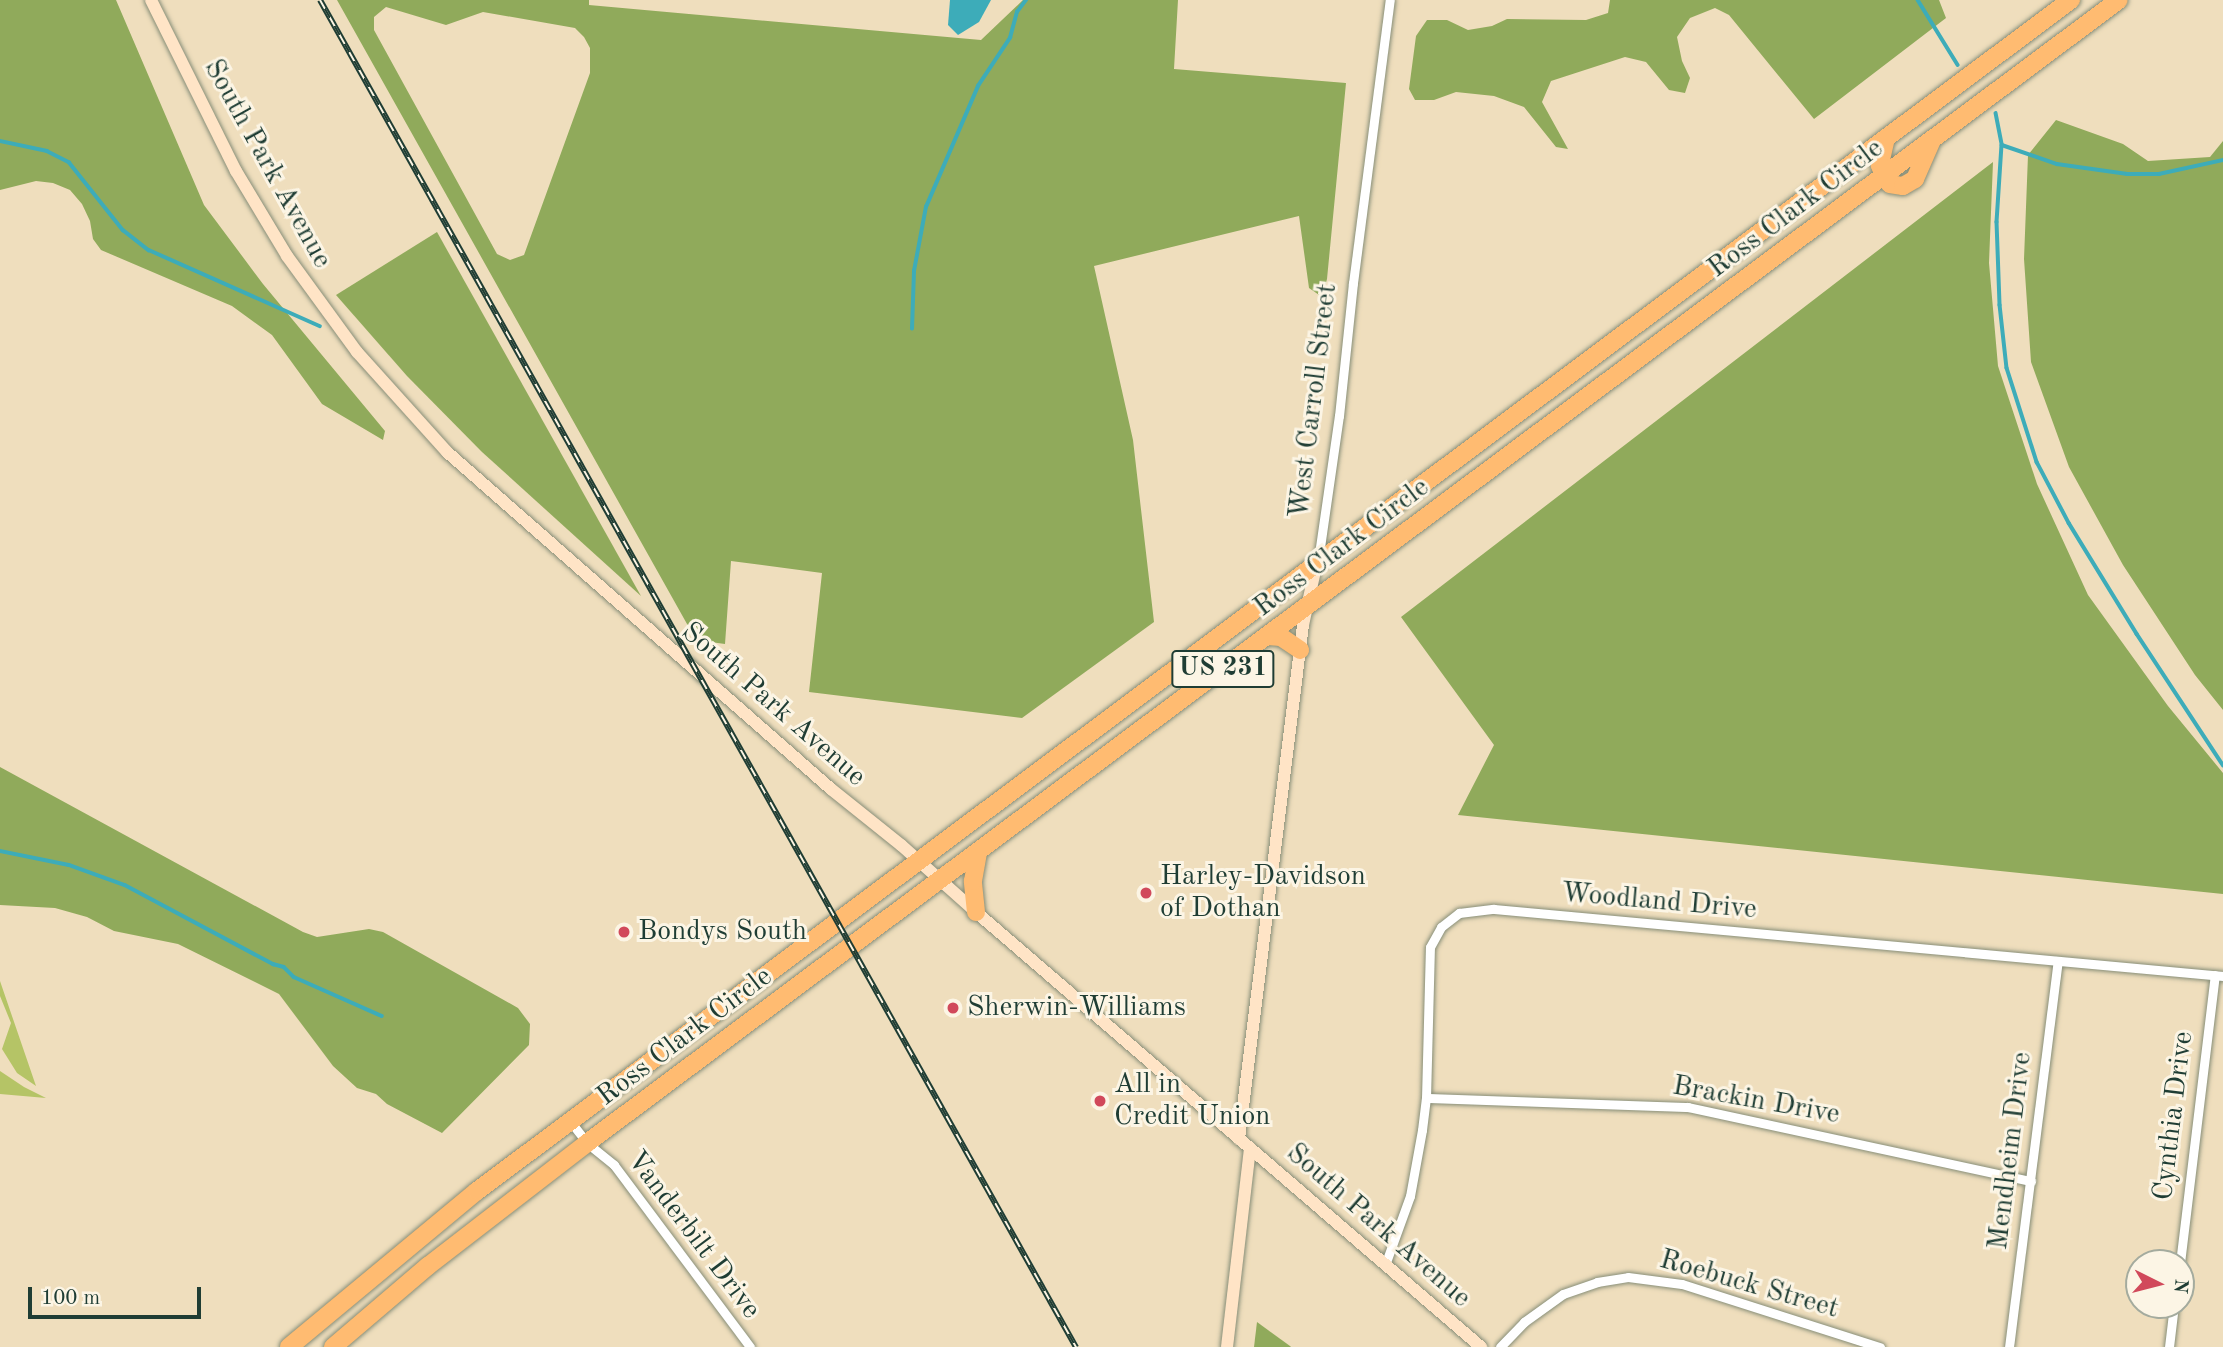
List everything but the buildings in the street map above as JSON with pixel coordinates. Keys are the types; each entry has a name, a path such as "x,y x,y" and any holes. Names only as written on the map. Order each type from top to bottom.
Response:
{"highway":[{"name":"Ross Clark Circle","path":"298,1344 410,1244 570,1121 2071,0"},
{"name":"Ross Clark Circle","path":"333,1347 428,1266 587,1143 2119,0"},
{"path":"1884,177 1880,165 1886,138"},
{"path":"1702,275 1721,298"},
{"path":"1268,636 1281,637 1300,650"},
{"path":"1176,668 1193,692"},
{"path":"1032,776 1049,799"},
{"path":"976,912 973,881 978,852"},
{"path":"410,1244 428,1266"}],"street":[{"name":"South Park Avenue","path":"152,0 257,209 312,293 391,392 479,482 1481,1347"},
{"name":"West Carroll Street","path":"1239,1139 1300,650 1317,562 1339,416 1353,283 1390,0"},
{"name":"Woodland Drive","path":"1385,1265 1416,1172 1426,1098 1430,947 1441,927 1450,919 1471,910 1494,909 2219,976"},
{"name":"Mendheim Drive","path":"2009,1347 2058,961"},
{"name":"Cynthia Drive","path":"2181,1249 2219,976"},
{"name":"Brackin Drive","path":"1426,1098 1688,1107 2031,1181"},
{"name":"Vanderbilt Drive","path":"570,1121 587,1143 614,1165 750,1347"},
{"path":"1227,1347 1250,1149"},
{"name":"Roebuck Street","path":"1500,1347 1524,1322 1563,1294 1597,1282 1628,1277 1682,1284 1880,1347"},
{"path":"2169,1347 2172,1319"}],"green space":[{"path":"0,0 116,0 204,205 263,284 385,431 383,440 322,404 272,335 232,306 101,250 93,239 90,221 82,204 70,190 53,183 36,181 0,190"},
{"path":"337,0 589,0 589,5 981,40 1023,0 1178,0 1174,69 1346,83 1327,279 1322,297 1309,288 1299,216 1094,266 1133,440 1154,622 1022,718 809,692 822,573 731,561 725,644 696,640","holes":["386,7 446,25 483,12 575,28 590,48 590,73 524,255 510,260 497,254 374,30 374,17"]},
{"path":"1610,0 1939,0 1946,18 1814,119 1729,15 1715,8 1690,18 1677,37 1682,61 1690,78 1685,93 1669,90 1646,62 1625,57 1551,81 1542,102 1568,149 1556,147 1524,107 1494,96 1456,92 1434,100 1415,100 1409,89 1416,36 1427,20 1447,20 1468,30 1492,26 1507,19 1586,20 1608,13"},
{"path":"2056,120 2123,144 2148,161 2210,157 2223,141 2223,710 2195,675 2123,565 2069,467 2031,362 2024,259 2028,155"},
{"path":"1993,162 1989,263 1998,366 2037,484 2088,595 2168,706 2223,773 2223,894 1458,815 1494,745 1401,617"},
{"path":"437,232 641,596 482,452 407,376 336,295"},
{"path":"0,767 303,932 317,937 369,929 383,932 518,1008 530,1024 529,1045 442,1133 387,1104 376,1094 357,1088 333,1066 279,994 178,944 114,931 87,917 55,908 0,905"},
{"path":"0,981 36,1086 17,1073 2,1049 11,1023 0,996"},
{"path":"0,1071 24,1087 46,1098 0,1094"},
{"path":"1257,1322 1290,1346 1291,1347 1254,1347"}],"water":[{"path":"950,0 991,0 979,22 958,35 948,25"}],"waterway":[{"path":"912,329 914,271 926,207 978,86 1010,38 1017,12 1026,0"},
{"path":"1918,0 1958,65"},
{"path":"1996,113 2002,145 1997,222 2000,305 2007,368 2037,462 2069,523 2137,634 2223,765"},
{"path":"0,141 47,151 69,162 123,230 149,250 320,326"},
{"path":"2002,145 2057,164 2127,174 2159,174 2223,160"},
{"path":"0,851 69,865 125,885 273,964 284,967 294,977 382,1016"}],"railway":[{"path":"320,0 1076,1347"}],"place":[{"name":"Harley-Davidson of Dothan","path":"1146,893"},
{"name":"Bondys South","path":"624,932"},
{"name":"Sherwin-Williams","path":"953,1008"},
{"name":"All in Credit Union","path":"1100,1101"}]}
